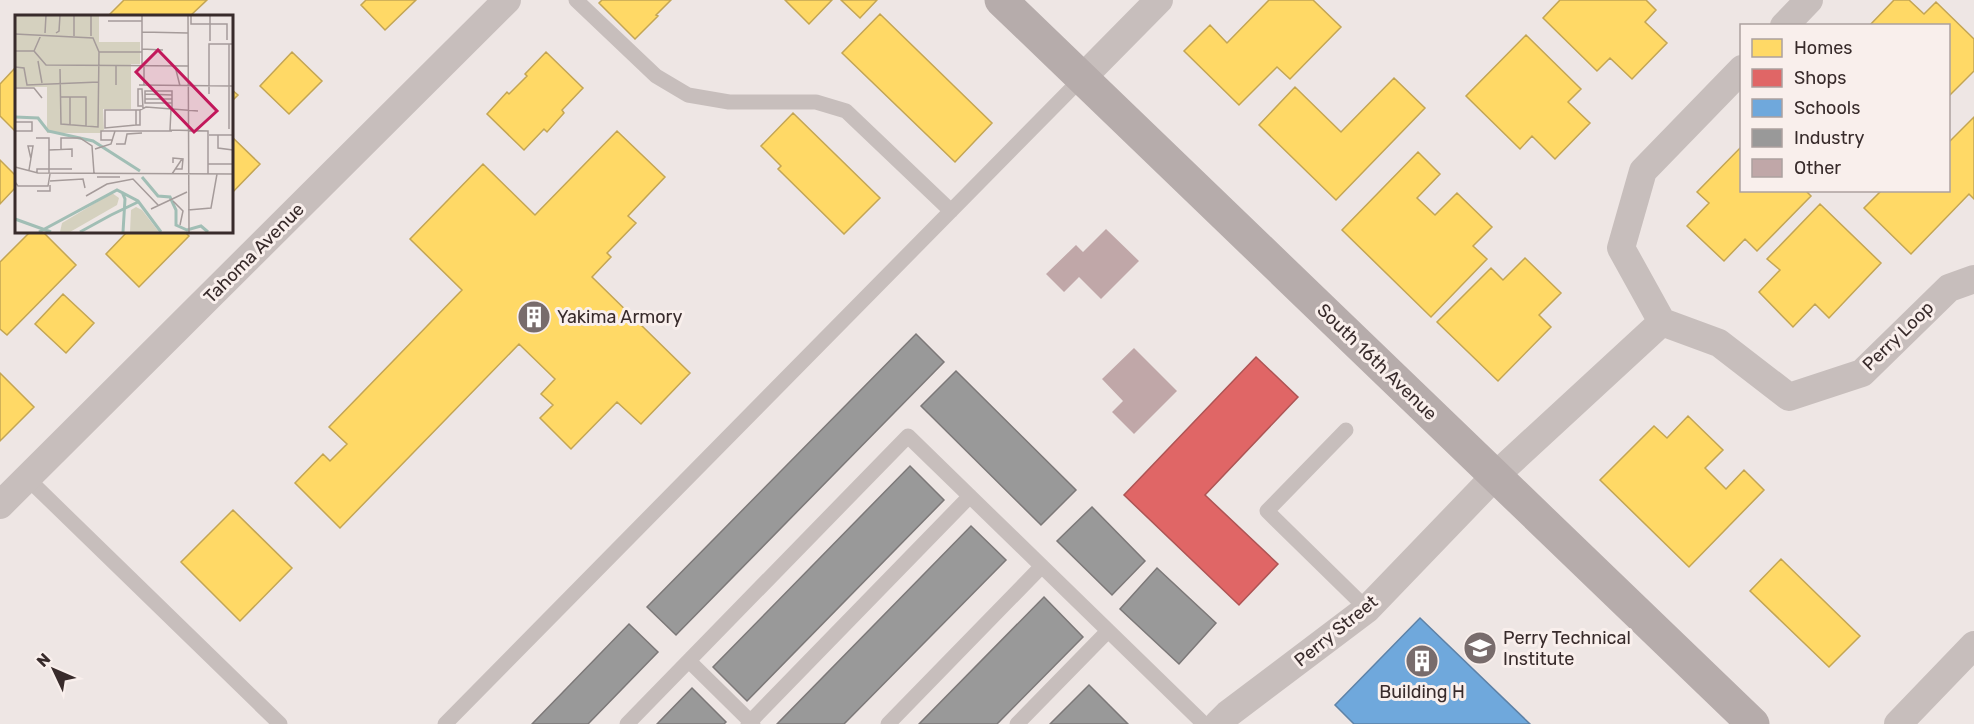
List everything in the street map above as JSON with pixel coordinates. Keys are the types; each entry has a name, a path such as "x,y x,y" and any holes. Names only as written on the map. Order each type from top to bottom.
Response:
{"main road":[{"name":"South 16th Avenue","path":"1001,0 1752,724"}],"street":[{"name":"Tahoma Avenue","path":"0,505 507,0"},
{"path":"1082,78 1159,0"},
{"path":"1786,24 1809,0"},
{"path":"1495,476 1662,322 1621,248 1642,171 1740,71"},
{"name":"Perry Loop","path":"1662,322 1719,343 1789,397 1862,372 1949,288 1974,279"},
{"name":"Perry Street","path":"1218,724 1235,708 1367,609 1495,476"},
{"path":"1898,724 1974,645"}],"lane":[{"path":"576,0 656,76 688,95 729,102 816,102 846,111 951,211"},
{"path":"445,724 1082,78"},
{"path":"1346,430 1267,512 1367,609"},
{"path":"627,724 908,436 1204,724"},
{"path":"27,478 280,724"},
{"path":"689,661 751,723 970,496"},
{"path":"888,724 1042,566"},
{"path":"1017,724 1108,631"}],"building: Homes":[{"path":"124,0 207,0 191,15 109,15"},
{"path":"366,0 416,0 385,30 361,5"},
{"path":"602,0 671,0 635,39 599,3"},
{"path":"785,0 832,0 809,24"},
{"path":"841,0 877,0 860,18"},
{"path":"1269,0 1313,0 1341,27 1290,79 1277,67 1239,105 1184,51 1210,25 1227,43"},
{"path":"1560,0 1646,0 1656,10 1645,22 1667,43 1632,79 1610,58 1597,71 1543,18"},
{"path":"1894,0 1909,0 1924,14 1936,2 1974,39 1974,71 1950,95 1950,24 1871,24"},
{"path":"880,14 992,123 955,162 842,53"},
{"path":"1526,35 1581,89 1568,102 1590,123 1555,159 1532,136 1520,149 1466,96"},
{"path":"292,52 322,81 289,114 260,86"},
{"path":"546,52 583,88 562,110 564,113 547,132 544,129 524,150 487,114 507,92 509,94 527,76 525,74"},
{"path":"15,68 15,131 0,116 0,84"},
{"path":"1394,78 1425,108 1336,200 1259,125 1295,87 1341,132"},
{"path":"232,90 238,95 232,101"},
{"path":"793,113 880,198 844,234 778,169 781,166 761,146"},
{"path":"1974,117 1974,199 1969,194 1911,254 1864,208 1880,192 1950,192 1950,141"},
{"name":"Yakima Armory","path":"617,131 665,177 628,216 636,223 607,253 611,257 592,277 690,373 641,424 617,402 571,449 540,418 553,405 541,394 555,379 519,344 340,528 295,483 323,454 330,461 347,444 329,427 462,290 410,239 483,164 535,215"},
{"path":"232,137 260,164 232,193"},
{"path":"1740,148 1740,192 1807,192 1811,196 1757,251 1745,239 1724,261 1687,226 1709,203 1697,192"},
{"path":"1418,152 1440,174 1417,198 1435,215 1457,193 1492,227 1473,246 1487,259 1431,317 1342,230"},
{"path":"0,160 15,175 15,188 0,204"},
{"path":"1820,204 1881,263 1829,318 1815,304 1793,327 1759,292 1780,270 1767,259"},
{"path":"30,232 43,232 76,265 7,335 0,329 0,262"},
{"path":"127,232 185,232 189,236 139,287 106,254"},
{"path":"1525,258 1561,293 1539,315 1551,327 1498,381 1437,322 1491,268 1503,280"},
{"path":"63,294 94,323 66,353 35,324"},
{"path":"0,373 34,407 0,441"},
{"path":"1688,416 1723,450 1705,468 1726,489 1744,470 1764,490 1689,567 1600,480 1654,426 1667,438"},
{"path":"233,510 292,568 240,621 181,562"},
{"path":"1781,559 1860,636 1829,667 1750,591"}],"building: Shops":[{"path":"1256,357 1298,397 1205,495 1278,564 1239,605 1124,495"}],"building: Schools":[{"name":"Building H","path":"1420,618 1530,724 1354,724 1335,705"}],"building: Industry":[{"path":"916,334 944,362 676,635 647,607"},
{"path":"956,371 1076,490 1041,525 921,406"},
{"path":"910,466 944,500 747,701 713,667"},
{"path":"1092,507 1145,561 1112,595 1057,541"},
{"path":"971,526 1006,560 844,724 777,724"},
{"path":"1157,568 1216,623 1179,664 1120,609"},
{"path":"1044,597 1083,637 997,724 919,724"},
{"path":"629,624 658,652 588,724 532,724"},
{"path":"1089,685 1128,724 1050,724"},
{"path":"692,688 726,722 724,724 657,724"}],"building: Other":[{"path":"1106,229 1139,261 1101,299 1079,277 1064,292 1046,274 1076,245 1083,252"},
{"path":"1134,348 1177,391 1134,434 1112,412 1123,401 1102,379"}],"place":[{"name":"Yakima Armory","path":"534,317"},
{"name":"Perry Technical Institute","path":"1480,648"},
{"name":"Building H","path":"1422,661"}]}
